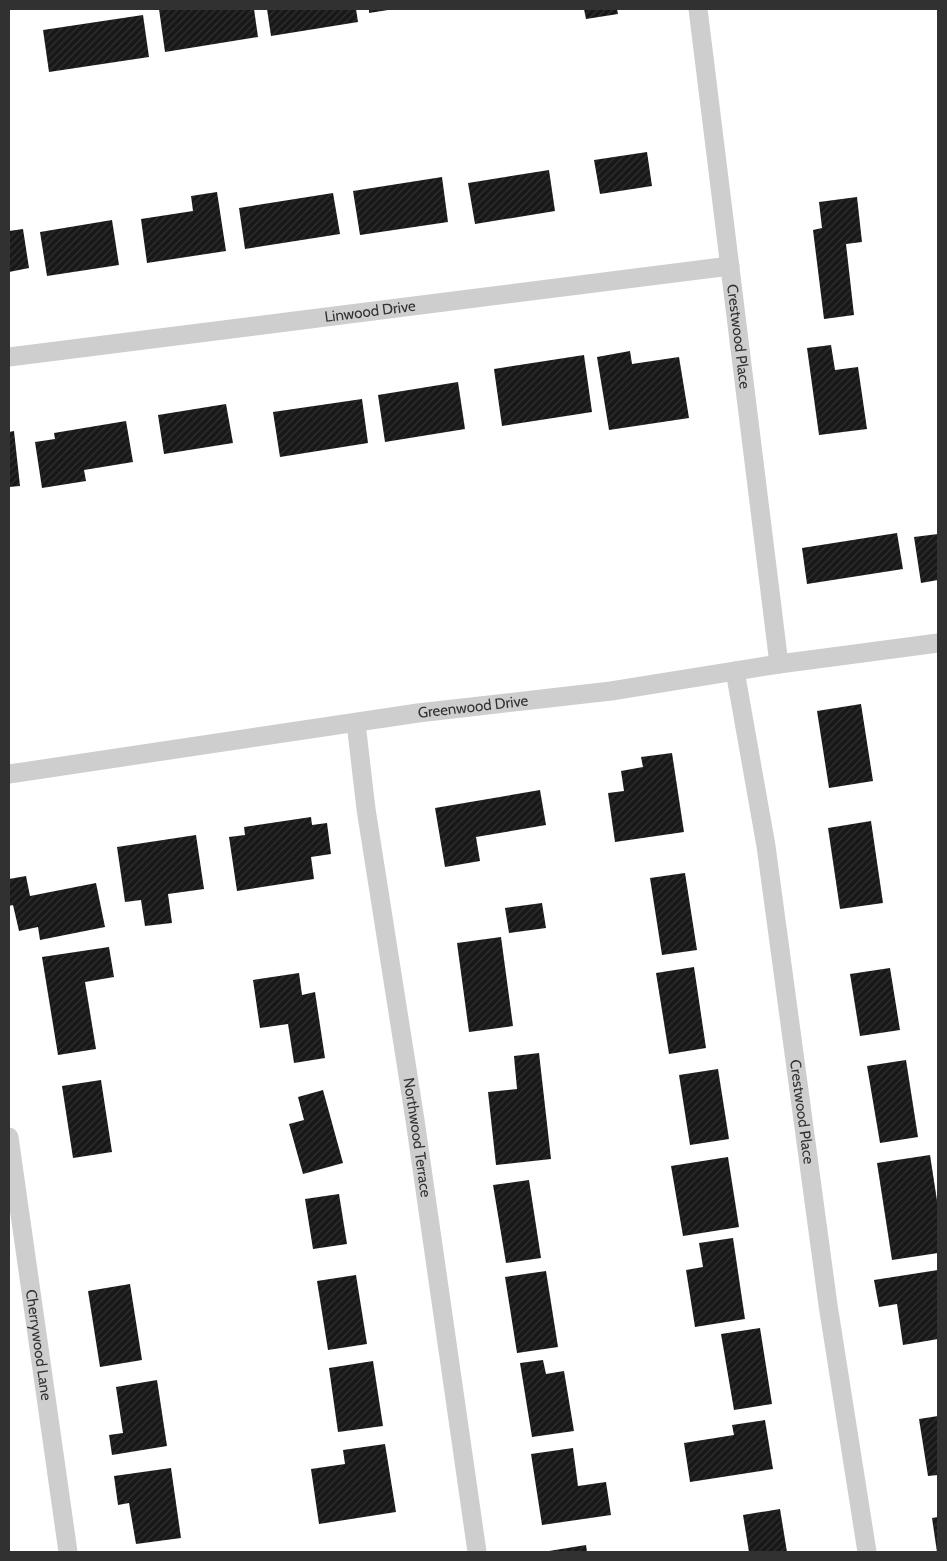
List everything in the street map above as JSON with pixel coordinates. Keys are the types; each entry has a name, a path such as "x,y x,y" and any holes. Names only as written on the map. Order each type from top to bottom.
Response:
{"street":[{"name":"Crestwood Place","path":"698,9 779,664"},
{"name":"Linwood Drive","path":"9,358 730,266"},
{"name":"Greenwood Drive","path":"9,774 418,713 611,691 779,664 938,644"},
{"name":"Crestwood Place","path":"735,671 766,846 828,1305 867,1552"},
{"name":"Northwood Terrace","path":"356,723 366,810 415,1120 477,1552"},
{"name":"Cherrywood Lane","path":"9,1137 68,1552"}],"building":[{"path":"159,9 254,9 258,37 165,52"},
{"path":"267,9 356,9 358,22 271,36"},
{"path":"369,9 388,9 388,10 369,13"},
{"path":"584,9 617,9 618,14 586,19"},
{"path":"143,15 149,57 49,72 43,30"},
{"path":"647,152 652,186 600,194 594,160"},
{"path":"549,170 555,211 475,224 468,183"},
{"path":"442,177 448,222 360,235 353,191"},
{"path":"217,192 226,251 147,263 141,219 193,211 191,196"},
{"path":"333,193 340,234 245,249 239,208"},
{"path":"857,197 862,242 846,244 854,315 824,319 813,230 822,228 819,202"},
{"path":"112,220 119,265 47,276 40,232"},
{"path":"23,229 29,268 9,272 9,231"},
{"path":"831,345 835,370 858,367 867,429 819,435 807,348"},
{"path":"630,351 632,364 679,357 689,418 609,430 597,357"},
{"path":"584,355 592,412 502,426 494,369"},
{"path":"458,382 465,429 385,442 378,395"},
{"path":"362,399 368,443 280,457 273,412"},
{"path":"226,404 233,443 164,454 158,415"},
{"path":"126,421 133,462 84,470 86,481 42,488 35,442 55,439 54,433"},
{"path":"14,431 20,486 9,487 9,432"},
{"path":"897,533 903,569 807,584 802,548"},
{"path":"938,534 938,580 921,583 914,537"},
{"path":"861,704 873,781 829,788 817,711"},
{"path":"672,753 684,832 615,842 608,793 624,791 621,771 643,767 641,757"},
{"path":"540,790 546,825 476,837 480,861 445,867 435,808"},
{"path":"311,817 312,825 327,823 331,854 311,857 314,879 237,891 229,837 245,835 244,827"},
{"path":"871,821 883,903 840,909 828,828"},
{"path":"196,835 204,889 168,894 172,923 145,926 141,900 125,902 117,847"},
{"path":"685,873 697,950 662,955 650,878"},
{"path":"26,876 30,896 96,883 105,927 40,940 38,927 19,931 13,905 9,906 9,879"},
{"path":"542,903 546,928 509,933 505,908"},
{"path":"501,937 513,1026 469,1032 457,943"},
{"path":"109,947 114,977 85,982 96,1049 58,1055 42,957"},
{"path":"694,967 706,1048 669,1054 656,973"},
{"path":"890,968 900,1030 860,1036 850,974"},
{"path":"299,973 302,995 315,992 325,1058 294,1063 288,1024 260,1028 253,980"},
{"path":"539,1053 551,1159 496,1165 488,1092 517,1089 514,1056"},
{"path":"906,1060 918,1137 880,1143 867,1066"},
{"path":"718,1069 729,1139 690,1145 679,1075"},
{"path":"101,1080 112,1152 73,1158 62,1086"},
{"path":"323,1090 343,1163 303,1174 289,1124 304,1120 298,1097"},
{"path":"930,1155 938,1207 938,1253 892,1260 877,1163"},
{"path":"728,1157 739,1227 683,1236 671,1166"},
{"path":"529,1180 541,1258 506,1263 493,1185"},
{"path":"339,1194 347,1244 313,1249 305,1199"},
{"path":"733,1238 745,1319 695,1327 686,1270 703,1267 699,1243"},
{"path":"938,1270 938,1339 903,1345 897,1304 879,1307 874,1280"},
{"path":"546,1271 558,1347 517,1353 505,1277"},
{"path":"356,1275 367,1344 328,1350 317,1281"},
{"path":"130,1284 142,1360 100,1367 88,1291"},
{"path":"760,1328 772,1404 734,1410 721,1334"},
{"path":"543,1360 546,1374 564,1371 574,1431 532,1437 520,1363"},
{"path":"373,1361 383,1426 338,1432 329,1368"},
{"path":"157,1380 167,1446 112,1455 109,1435 123,1433 116,1387"},
{"path":"938,1416 938,1475 928,1476 919,1419"},
{"path":"765,1420 773,1469 690,1482 684,1443 734,1435 732,1425"},
{"path":"385,1444 396,1512 319,1524 311,1469 345,1464 343,1450"},
{"path":"573,1448 578,1486 606,1482 611,1515 542,1525 531,1454"},
{"path":"171,1468 181,1538 136,1544 129,1503 118,1505 114,1476"},
{"path":"780,1509 787,1552 749,1552 743,1515"},
{"path":"938,1517 938,1552 937,1552 932,1518"},
{"path":"586,1545 587,1552 549,1551"}]}
